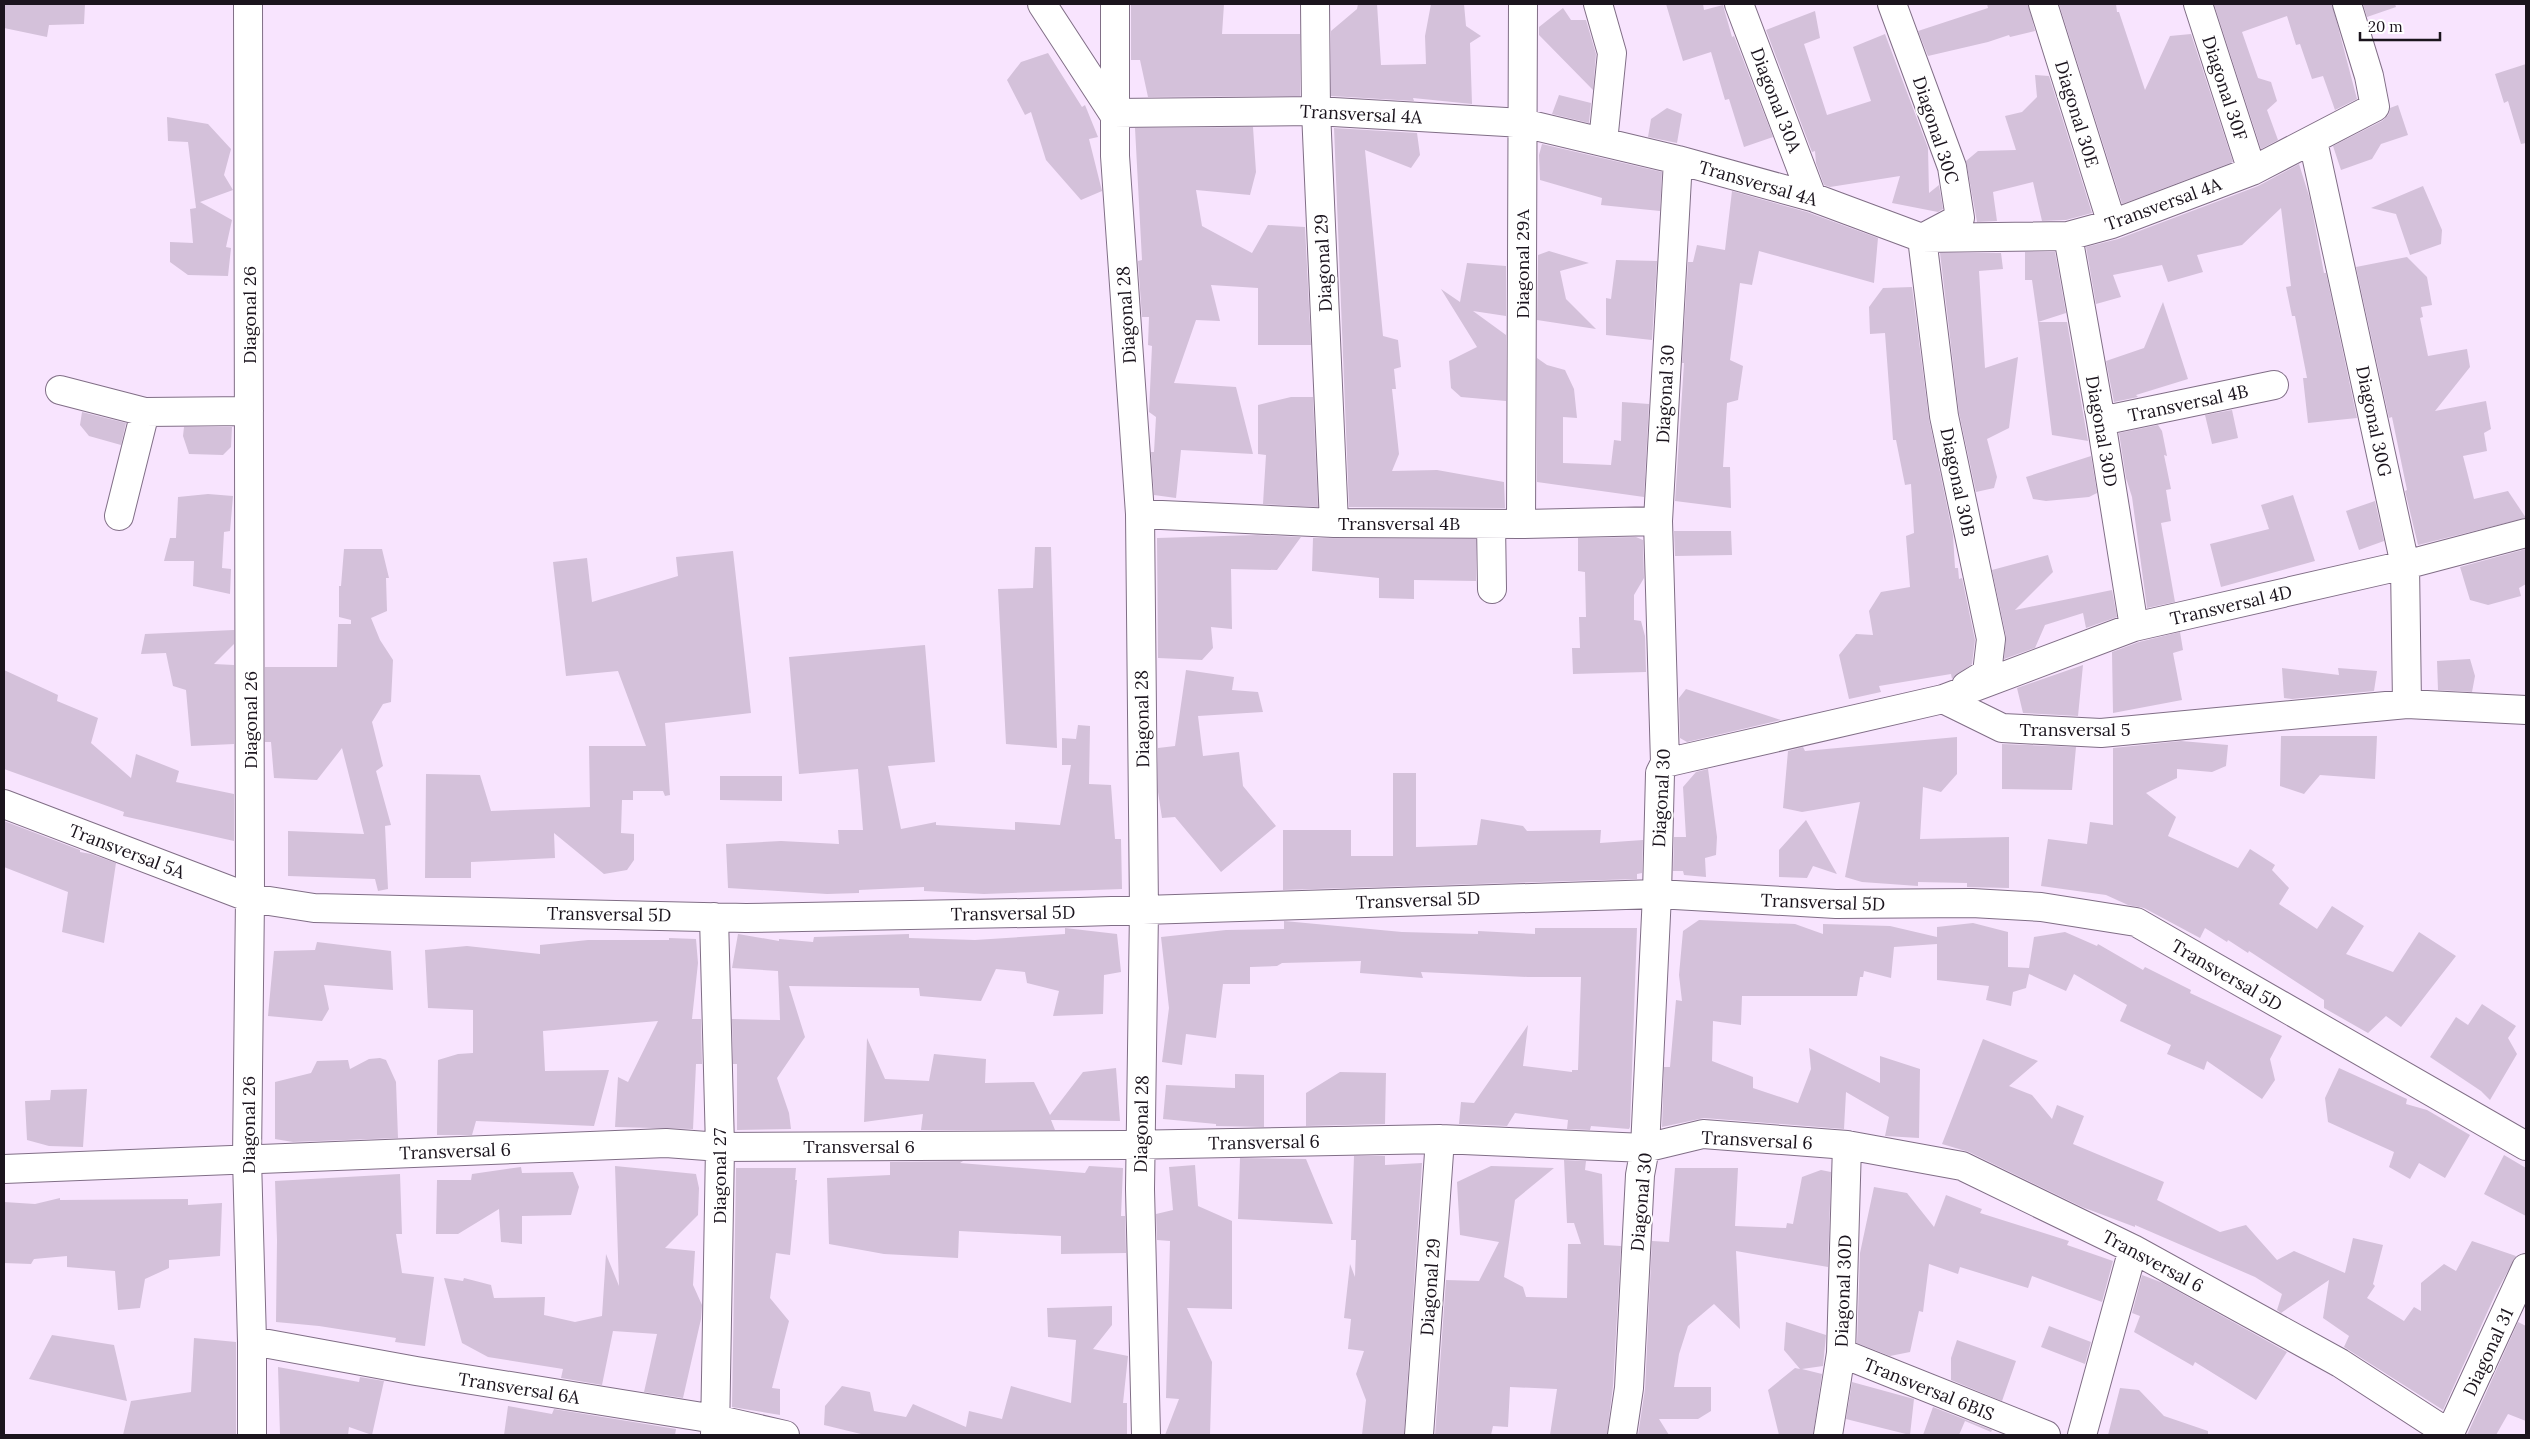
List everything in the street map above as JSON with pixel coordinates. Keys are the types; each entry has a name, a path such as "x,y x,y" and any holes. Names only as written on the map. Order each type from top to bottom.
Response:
{"street":[{"name":"Diagonal 26","path":"248,4 250,898 247,1159 252,1342 252,1435"},
{"path":"1042,4 1113,113"},
{"name":"Diagonal 28","path":"1115,4 1113,113 1140,514 1144,910 1141,1144 1146,1435"},
{"name":"Diagonal 29","path":"1315,4 1316,111 1334,523"},
{"name":"Diagonal 29A","path":"1521,524 1522,4"},
{"path":"1598,4 1612,53 1603,142"},
{"name":"Diagonal 30A","path":"1739,4 1812,197"},
{"name":"Diagonal 30C","path":"1892,4 1952,166 1960,218 1922,238"},
{"name":"Diagonal 30E","path":"2043,4 2112,224"},
{"name":"Diagonal 30F","path":"2198,4 2252,171"},
{"name":"Transversal 4A","path":"1113,113 1316,111 1523,123 1678,160 1812,197 1922,238 2068,236 2112,224 2252,171 2375,108 2369,76 2347,4"},
{"name":"Diagonal 30G","path":"2313,141 2405,564 2407,704"},
{"name":"Diagonal 30","path":"1622,1435 1629,1388 1640,1175 1645,1148 1657,894 1660,772 1665,763 1658,521 1678,160"},
{"name":"Diagonal 30D","path":"2068,236 2101,421 2134,627"},
{"name":"Diagonal 30B","path":"1922,238 1944,416 1991,639 1987,673 1943,699"},
{"name":"Transversal 4B","path":"2101,421 2274,385"},
{"path":"60,390 145,412 249,411"},
{"path":"120,516 145,412"},
{"name":"Transversal 4B","path":"1140,514 1334,523 1521,524 1658,521"},
{"path":"1491,524 1492,589"},
{"name":"Transversal 4D","path":"1943,699 2134,627 2405,564 2526,533"},
{"path":"1665,763 1943,699"},
{"name":"Transversal 5","path":"1943,699 2002,728 2101,733 2407,704 2526,710"},
{"name":"Transversal 5A","path":"4,804 250,898"},
{"name":"Transversal 5D","path":"250,898 314,908 714,917 1144,910 1657,894 1836,904 1972,903 2031,906 2136,922 2526,1146"},
{"name":"Diagonal 27","path":"714,917 720,1147 715,1427"},
{"name":"Transversal 6","path":"4,1169 666,1143 720,1147 1141,1144 1440,1139 1645,1148 1703,1134 1847,1145 1962,1166 2133,1249 2340,1362 2450,1435"},
{"name":"Diagonal 29","path":"1419,1435 1440,1139"},
{"name":"Diagonal 30D","path":"1828,1435 1841,1353 1847,1145"},
{"path":"2082,1435 2133,1249"},
{"name":"Diagonal 31","path":"2450,1435 2526,1268"},
{"name":"Transversal 6A","path":"252,1342 715,1427 785,1435"},
{"name":"Transversal 6BIS","path":"1841,1353 2046,1435"}],"building":[{"path":"4,4 85,4 84,24 49,25 47,37 4,28"},
{"path":"1131,4 1224,4 1222,34 1300,34 1300,96 1148,97 1140,60 1131,60"},
{"path":"1358,4 1377,4 1381,65 1426,64 1425,36 1431,4 1464,4 1466,26 1481,36 1470,43 1472,104 1413,98 1414,101 1331,96 1331,31 1357,9"},
{"path":"1666,4 1703,4 1704,10 1723,5 1732,37 1734,36 1773,137 1744,147 1729,99 1725,100 1711,52 1683,61"},
{"path":"1987,4 2028,4 2035,31 2010,37 2009,35 1988,42 1928,56 1918,31 1988,8"},
{"path":"2059,4 2116,4 2117,12 2119,12 2145,90 2170,36 2191,34 2233,162 2122,204"},
{"path":"2214,4 2332,4 2357,99 2335,110 2323,76 2312,79 2300,44 2296,45 2287,16 2242,32 2258,78 2271,82 2277,101 2267,110 2278,140 2261,149"},
{"path":"2363,4 2395,4 2396,7 2367,17"},
{"path":"1563,8 1571,20 1586,20 1596,54 1593,90 1539,35 1539,27"},
{"path":"1815,11 1820,38 1804,44 1827,115 1871,101 1853,47 1885,34 1928,148 1929,193 1939,185 1943,209 1938,212 1892,203 1900,176 1830,187 1824,185 1816,163 1815,151 1812,152 1766,30"},
{"path":"1048,53 1082,107 1085,105 1098,137 1089,139 1102,191 1081,200 1046,160 1031,112 1025,115 1007,80 1021,62"},
{"path":"2526,64 2526,143 2521,144 2508,101 2504,103 2495,74"},
{"path":"2035,75 2049,76 2092,213 2066,220 2042,221 2033,182 1993,192 1997,221 1977,222 1966,161 1978,151 2016,150 2005,116 2022,112 2037,97"},
{"path":"1559,95 1591,103 1589,123 1552,114"},
{"path":"2398,105 2408,135 2381,144 2372,159 2341,170 2333,146 2382,121 2389,114 2390,108"},
{"path":"1667,108 1682,114 1677,143 1648,137 1651,119"},
{"path":"167,117 208,124 231,149 224,175 233,190 200,202 232,220 226,247 231,248 228,276 188,275 170,262 170,242 193,243 190,209 196,208 188,142 168,141"},
{"path":"1253,127 1256,172 1250,195 1196,190 1202,226 1252,253 1268,225 1305,227 1311,345 1258,345 1258,288 1211,285 1220,321 1196,320 1174,383 1236,387 1253,454 1181,450 1176,498 1154,495 1151,452 1154,452 1156,417 1149,412 1152,346 1148,345 1149,317 1142,317 1138,261 1142,260 1135,128"},
{"path":"1334,128 1417,133 1420,155 1411,168 1365,150 1383,336 1398,340 1401,367 1394,369 1396,389 1392,389 1399,454 1392,471 1437,470 1504,482 1505,508 1349,507"},
{"path":"1542,144 1662,172 1660,211 1601,205 1602,198 1540,180 1539,155"},
{"path":"2299,164 2310,199 2324,273 2326,273 2357,418 2308,423 2303,378 2307,378 2295,316 2292,316 2286,287 2291,286 2281,208 2242,245 2197,255 2203,272 2168,282 2162,265 2113,275 2121,297 2096,304 2086,247 2118,239 2258,186"},
{"path":"2423,186 2442,230 2441,244 2410,255 2396,214 2371,208"},
{"path":"1732,191 1807,212 1878,238 1874,283 1759,251 1752,285 1740,283 1730,360 1743,366 1738,400 1727,403 1723,467 1730,467 1731,508 1675,501 1688,262 1693,262 1697,245 1725,250"},
{"path":"1549,251 1589,263 1560,271 1566,299 1596,329 1537,320 1538,255"},
{"path":"2025,252 2055,252 2066,313 2038,322 2032,280 2025,280"},
{"path":"1940,253 2001,253 2003,269 1979,271 1985,368 2018,357 2009,428 1987,439 1997,477 1994,488 1976,492 1959,413"},
{"path":"2407,257 2427,277 2432,305 2421,307 2423,317 2420,318 2428,356 2467,349 2470,367 2435,411 2486,401 2491,429 2484,433 2487,451 2463,456 2474,499 2508,491 2526,518 2418,545 2405,491 2407,490 2392,417 2389,418 2356,267"},
{"path":"1616,260 1657,261 1652,340 1606,335 1606,298 1611,299"},
{"path":"1467,263 1506,266 1506,316 1473,311 1506,335 1506,401 1461,397 1451,388 1449,361 1477,347 1441,289 1460,302"},
{"path":"1912,287 1929,419 1953,535 1955,568 1958,568 1959,579 1962,578 1975,640 1972,664 1952,679 1951,674 1879,686 1881,692 1849,699 1839,655 1856,634 1873,635 1869,611 1881,592 1910,587 1906,536 1914,533 1911,484 1905,485 1896,440 1893,440 1885,333 1870,334 1869,307 1883,288"},
{"path":"2163,302 2188,379 2136,395 2138,397 2114,402 2106,361 2144,348"},
{"path":"2038,322 2067,322 2088,441 2052,435"},
{"path":"1537,358 1547,365 1565,370 1574,389 1577,418 1563,417 1563,463 1611,465 1614,440 1621,441 1622,402 1649,404 1644,497 1537,482"},
{"path":"1291,397 1313,397 1318,507 1263,504 1266,455 1258,454 1258,405"},
{"path":"2232,410 2238,438 2212,444 2205,415"},
{"path":"82,412 126,423 121,445 89,436 80,425"},
{"path":"2158,425 2162,431 2167,456 2164,455 2171,489 2166,490 2171,521 2161,523 2175,602 2147,608 2132,497 2126,478 2119,433"},
{"path":"184,427 232,427 231,447 223,455 189,454 183,436"},
{"path":"2091,456 2097,493 2089,497 2046,501 2033,499 2026,477"},
{"path":"208,494 233,496 230,531 224,532 222,568 231,569 230,594 193,586 194,561 164,561 170,538 176,538 178,497"},
{"path":"2293,495 2315,561 2221,587 2210,544 2269,529 2261,505"},
{"path":"2375,501 2384,541 2359,550 2346,511"},
{"path":"1674,531 1731,531 1732,555 1675,556"},
{"path":"1257,535 1301,537 1277,570 1231,569 1232,629 1211,627 1213,648 1202,660 1158,658 1157,538"},
{"path":"1636,537 1643,540 1644,578 1634,595 1634,620 1641,621 1645,636 1646,672 1573,674 1572,648 1580,648 1579,617 1586,617 1585,572 1578,571 1578,538"},
{"path":"1313,538 1476,539 1476,581 1414,580 1414,599 1379,598 1379,578 1312,571"},
{"path":"1035,547 1051,547 1057,748 1006,744 998,589 1033,588"},
{"path":"344,549 382,549 389,578 386,578 387,611 371,618 380,640 393,660 391,702 383,704 372,722 383,766 376,771 391,825 385,826 388,889 378,891 375,879 288,876 288,831 364,834 342,748 317,780 274,778 271,742 265,742 265,667 337,667 338,624 351,624 351,620 339,617 339,586 341,586"},
{"path":"2526,549 2526,584 2519,588 2521,596 2488,605 2470,600 2460,567"},
{"path":"733,551 751,713 665,723 670,795 665,796 663,791 633,791 633,800 622,800 621,833 634,834 634,860 627,870 604,874 554,833 555,858 471,862 471,878 425,878 426,774 480,775 491,811 590,807 589,746 646,746 618,671 566,676 553,562 587,558 592,602 678,576 676,557"},
{"path":"2048,555 2053,572 2015,610 2112,590 2117,617 2086,628 2083,613 2045,625 2035,648 2004,659 2006,636 1992,570"},
{"path":"234,630 234,644 214,664 234,665 234,744 191,746 186,690 173,686 166,653 141,654 145,634"},
{"path":"2180,632 2183,650 2173,653 2182,700 2113,713 2112,652 2139,642"},
{"path":"925,645 935,762 888,766 901,829 936,822 936,825 1015,830 1015,822 1060,825 1071,765 1062,765 1062,738 1076,739 1078,725 1090,726 1089,784 1111,785 1115,839 1121,839 1122,889 984,894 924,891 924,887 859,890 859,893 827,894 728,888 726,844 781,841 839,844 838,830 863,830 858,769 799,774 789,657"},
{"path":"2470,659 2475,676 2472,692 2438,690 2437,661"},
{"path":"2083,665 2078,716 2023,713 2017,688"},
{"path":"2282,668 2339,675 2338,668 2377,671 2374,691 2292,699 2284,698"},
{"path":"4,670 58,695 57,701 98,718 91,743 131,778 136,754 179,771 176,782 234,794 234,841 123,816 124,812 4,769"},
{"path":"1186,670 1234,677 1232,690 1258,692 1263,712 1198,716 1203,756 1239,752 1243,786 1276,826 1221,872 1175,817 1162,818 1158,792 1158,748 1175,746"},
{"path":"1686,689 1781,720 1687,742 1680,738 1679,698"},
{"path":"2281,736 2377,736 2375,779 2320,775 2304,794 2280,786"},
{"path":"1957,737 1957,774 1941,792 1923,787 1920,839 2009,837 2009,888 1967,887 1967,883 1918,882 1918,886 1862,882 1845,877 1860,802 1802,812 1783,808 1788,751 1803,747 1805,751"},
{"path":"2181,741 2228,745 2226,766 2212,772 2177,769 2177,778 2146,793 2176,817 2168,836 2238,868 2250,849 2275,865 2272,870 2289,888 2279,904 2317,929 2332,906 2364,926 2346,954 2393,972 2419,932 2456,956 2401,1027 2386,1016 2368,1033 2324,1008 2324,1000 2249,951 2248,953 2205,928 2200,938 2144,908 2128,905 2106,895 2041,886 2048,839 2087,844 2090,822 2113,825 2113,748"},
{"path":"2002,744 2076,747 2072,790 2002,789"},
{"path":"1708,769 1717,837 1716,855 1705,858 1706,877 1684,875 1683,871 1673,871 1674,837 1686,837 1683,787 1696,772"},
{"path":"1393,773 1416,773 1416,847 1477,845 1481,819 1523,826 1527,831 1601,830 1600,843 1643,840 1642,873 1637,874 1637,879 1283,890 1283,830 1351,830 1351,856 1393,856"},
{"path":"720,776 782,776 782,801 720,800"},
{"path":"1806,820 1837,874 1813,866 1807,878 1779,877 1779,850"},
{"path":"4,821 80,850 80,852 116,863 104,943 62,932 68,892 4,867"},
{"path":"1699,920 1795,924 1823,934 1823,924 1890,926 1937,937 1937,927 1973,923 2008,932 2008,967 2029,968 2034,937 2065,932 2097,946 2098,944 2143,970 2145,967 2191,990 2190,993 2282,1036 2270,1059 2275,1080 2262,1099 2207,1061 2204,1070 2167,1054 2171,1045 2120,1021 2127,1005 2074,974 2066,991 2029,974 2026,988 2013,992 2011,1006 1986,1000 1989,986 1937,980 1937,944 1894,947 1891,978 1864,971 1863,977 1860,977 1857,996 1742,996 1741,1025 1713,1021 1712,1061 1753,1077 1753,1088 1798,1103 1811,1069 1809,1048 1880,1083 1880,1056 1920,1069 1919,1138 1885,1136 1889,1117 1846,1092 1844,1129 1704,1118 1662,1127 1664,1067 1670,1067 1676,1000 1682,1001 1679,975 1683,931"},
{"path":"1284,921 1402,932 1478,934 1478,931 1535,934 1535,928 1637,928 1629,1129 1591,1126 1590,1130 1567,1129 1568,1120 1515,1113 1507,1126 1459,1124 1461,1102 1474,1103 1528,1025 1523,1066 1572,1072 1572,1070 1578,1070 1581,977 1528,977 1421,972 1423,978 1360,973 1361,961 1282,963 1277,966 1250,967 1250,984 1223,984 1216,1038 1186,1034 1182,1065 1162,1062 1169,1008 1161,937 1226,930 1284,929"},
{"path":"1065,928 1117,934 1121,972 1104,975 1103,1014 1053,1016 1059,991 1027,983 1025,972 996,969 981,1001 920,996 919,988 789,986 805,1037 777,1078 789,1113 791,1129 737,1130 737,1064 733,1064 732,1019 780,1020 778,971 732,968 738,934 779,941 779,939 813,942 814,937 909,934 909,938 975,940 1065,934"},
{"path":"669,938 696,939 698,963 692,1019 701,1019 702,1064 696,1064 693,1129 615,1127 618,1077 628,1082 658,1021 543,1031 545,1071 609,1070 594,1126 476,1121 472,1135 437,1135 438,1060 458,1054 473,1053 473,1010 428,1008 425,950 467,946 540,954 540,945 588,940 669,940"},
{"path":"317,942 391,951 393,990 324,985 329,1009 322,1021 268,1016 274,951 315,950"},
{"path":"2482,1004 2516,1026 2508,1038 2517,1054 2490,1100 2481,1091 2430,1057 2456,1017 2468,1025"},
{"path":"867,1038 885,1079 929,1081 934,1054 986,1059 985,1083 1034,1082 1050,1115 1083,1072 1116,1068 1120,1121 1051,1120 1055,1130 921,1130 923,1114 864,1122"},
{"path":"1983,1039 2038,1061 2009,1086 2032,1095 2052,1119 2057,1105 2084,1116 2073,1144 2164,1182 2157,1200 2220,1232 2246,1225 2277,1260 2294,1251 2345,1273 2353,1238 2383,1245 2373,1284 2375,1286 2367,1298 2404,1321 2414,1307 2421,1311 2421,1283 2444,1264 2456,1271 2472,1241 2516,1256 2496,1293 2443,1410 2344,1347 2349,1336 2323,1318 2329,1280 2281,1313 2277,1310 2282,1294 2255,1277 2135,1225 2135,1227 2082,1207 1969,1152 1942,1144"},
{"path":"380,1058 386,1060 396,1082 398,1138 293,1142 275,1139 275,1082 311,1073 317,1061 348,1060 350,1069 369,1059"},
{"path":"2339,1068 2407,1099 2406,1104 2427,1110 2470,1135 2445,1178 2419,1163 2410,1179 2389,1167 2394,1152 2328,1122 2325,1098"},
{"path":"1340,1072 1386,1073 1385,1124 1306,1126 1306,1093"},
{"path":"1235,1074 1264,1075 1264,1127 1216,1126 1216,1124 1163,1119 1166,1085 1235,1088"},
{"path":"87,1089 83,1147 49,1146 27,1140 25,1101 50,1100 51,1090"},
{"path":"2504,1155 2526,1168 2526,1216 2484,1194"},
{"path":"1354,1156 1385,1156 1385,1165 1422,1163 1404,1435 1362,1435 1366,1400 1356,1374 1364,1351 1348,1349 1351,1319 1344,1318 1350,1264 1355,1277 1356,1240 1351,1240"},
{"path":"1240,1158 1306,1159 1333,1224 1238,1219"},
{"path":"1564,1160 1586,1161 1585,1170 1602,1174 1604,1245 1621,1246 1613,1386 1607,1435 1550,1435 1557,1389 1510,1387 1508,1427 1493,1426 1491,1435 1435,1435 1446,1280 1479,1281 1499,1242 1460,1235 1457,1182 1491,1166 1554,1168 1515,1200 1504,1277 1523,1287 1526,1297 1567,1298 1568,1244 1581,1244 1574,1223 1567,1223"},
{"path":"963,1161 960,1163 1085,1173 1089,1166 1123,1168 1121,1216 1125,1216 1126,1253 1061,1254 1061,1236 959,1231 958,1258 884,1254 829,1244 827,1178 890,1175 890,1162"},
{"path":"1195,1165 1198,1206 1232,1221 1232,1309 1187,1308 1212,1362 1210,1435 1165,1435 1179,1399 1166,1398 1170,1241 1157,1240 1156,1214 1173,1210 1169,1167"},
{"path":"615,1166 696,1174 699,1188 698,1215 665,1248 695,1251 693,1285 702,1305 701,1319 683,1398 644,1392 657,1334 613,1331 602,1385 561,1378 563,1369 488,1357 462,1343 444,1278 463,1281 464,1278 491,1285 494,1298 545,1297 544,1315 575,1322 602,1316 606,1254 619,1286"},
{"path":"521,1167 522,1173 573,1172 579,1187 571,1215 522,1216 522,1244 501,1242 499,1209 458,1234 436,1234 437,1180 471,1180 472,1174"},
{"path":"736,1168 796,1168 795,1180 797,1180 790,1255 776,1253 770,1298 789,1321 772,1388 780,1389 780,1415 732,1407"},
{"path":"1675,1168 1738,1168 1735,1226 1786,1228 1787,1223 1793,1224 1802,1177 1821,1170 1831,1172 1828,1267 1736,1251 1740,1329 1714,1304 1688,1326 1679,1354 1674,1387 1711,1387 1711,1411 1698,1419 1659,1419 1669,1435 1638,1435 1645,1389 1652,1241 1669,1242"},
{"path":"400,1174 402,1234 396,1234 402,1273 434,1277 425,1346 395,1342 396,1338 319,1326 276,1322 277,1240 275,1181"},
{"path":"1874,1187 1907,1193 1934,1227 1946,1195 1982,1209 1980,1213 2069,1241 2067,1245 2113,1261 2102,1302 2032,1276 2028,1288 1960,1267 1958,1274 1929,1264 1923,1312 1919,1311 1910,1352 1890,1356 1857,1343 1860,1253"},
{"path":"60,1198 60,1200 188,1199 188,1205 222,1203 220,1256 169,1260 169,1268 145,1279 140,1308 118,1310 115,1271 67,1267 67,1256 34,1259 31,1264 4,1263 4,1202 35,1204"},
{"path":"2142,1275 2163,1283 2287,1352 2256,1400 2195,1362 2193,1366 2134,1332 2140,1316 2132,1313"},
{"path":"1112,1306 1112,1325 1093,1349 1128,1356 1123,1403 1127,1403 1127,1435 865,1435 824,1425 825,1406 842,1386 870,1392 874,1411 906,1417 913,1404 966,1427 969,1411 1002,1419 1011,1386 1071,1403 1076,1340 1048,1337 1047,1308"},
{"path":"1786,1322 1826,1335 1823,1366 1802,1369 1822,1374 1813,1435 1779,1435 1768,1390 1795,1368 1800,1369 1784,1350"},
{"path":"2518,1322 2526,1326 2526,1421 2508,1414 2496,1435 2467,1435"},
{"path":"2049,1326 2091,1342 2085,1364 2041,1347"},
{"path":"52,1335 114,1345 127,1401 29,1379"},
{"path":"194,1338 236,1342 236,1435 123,1435 131,1401 191,1392"},
{"path":"1957,1340 2016,1361 2002,1401 1951,1380 1951,1358"},
{"path":"278,1367 359,1382 360,1377 384,1381 372,1435 349,1427 348,1435 280,1435"},
{"path":"1852,1382 1914,1399 1910,1435 1846,1419"},
{"path":"2120,1388 2139,1390 2164,1416 2208,1431 2208,1435 2108,1435"},
{"path":"508,1406 552,1414 554,1409 676,1429 675,1435 504,1435"},
{"path":"1933,1407 1992,1430 1991,1432 1965,1421 1959,1435 1923,1435"}]}
